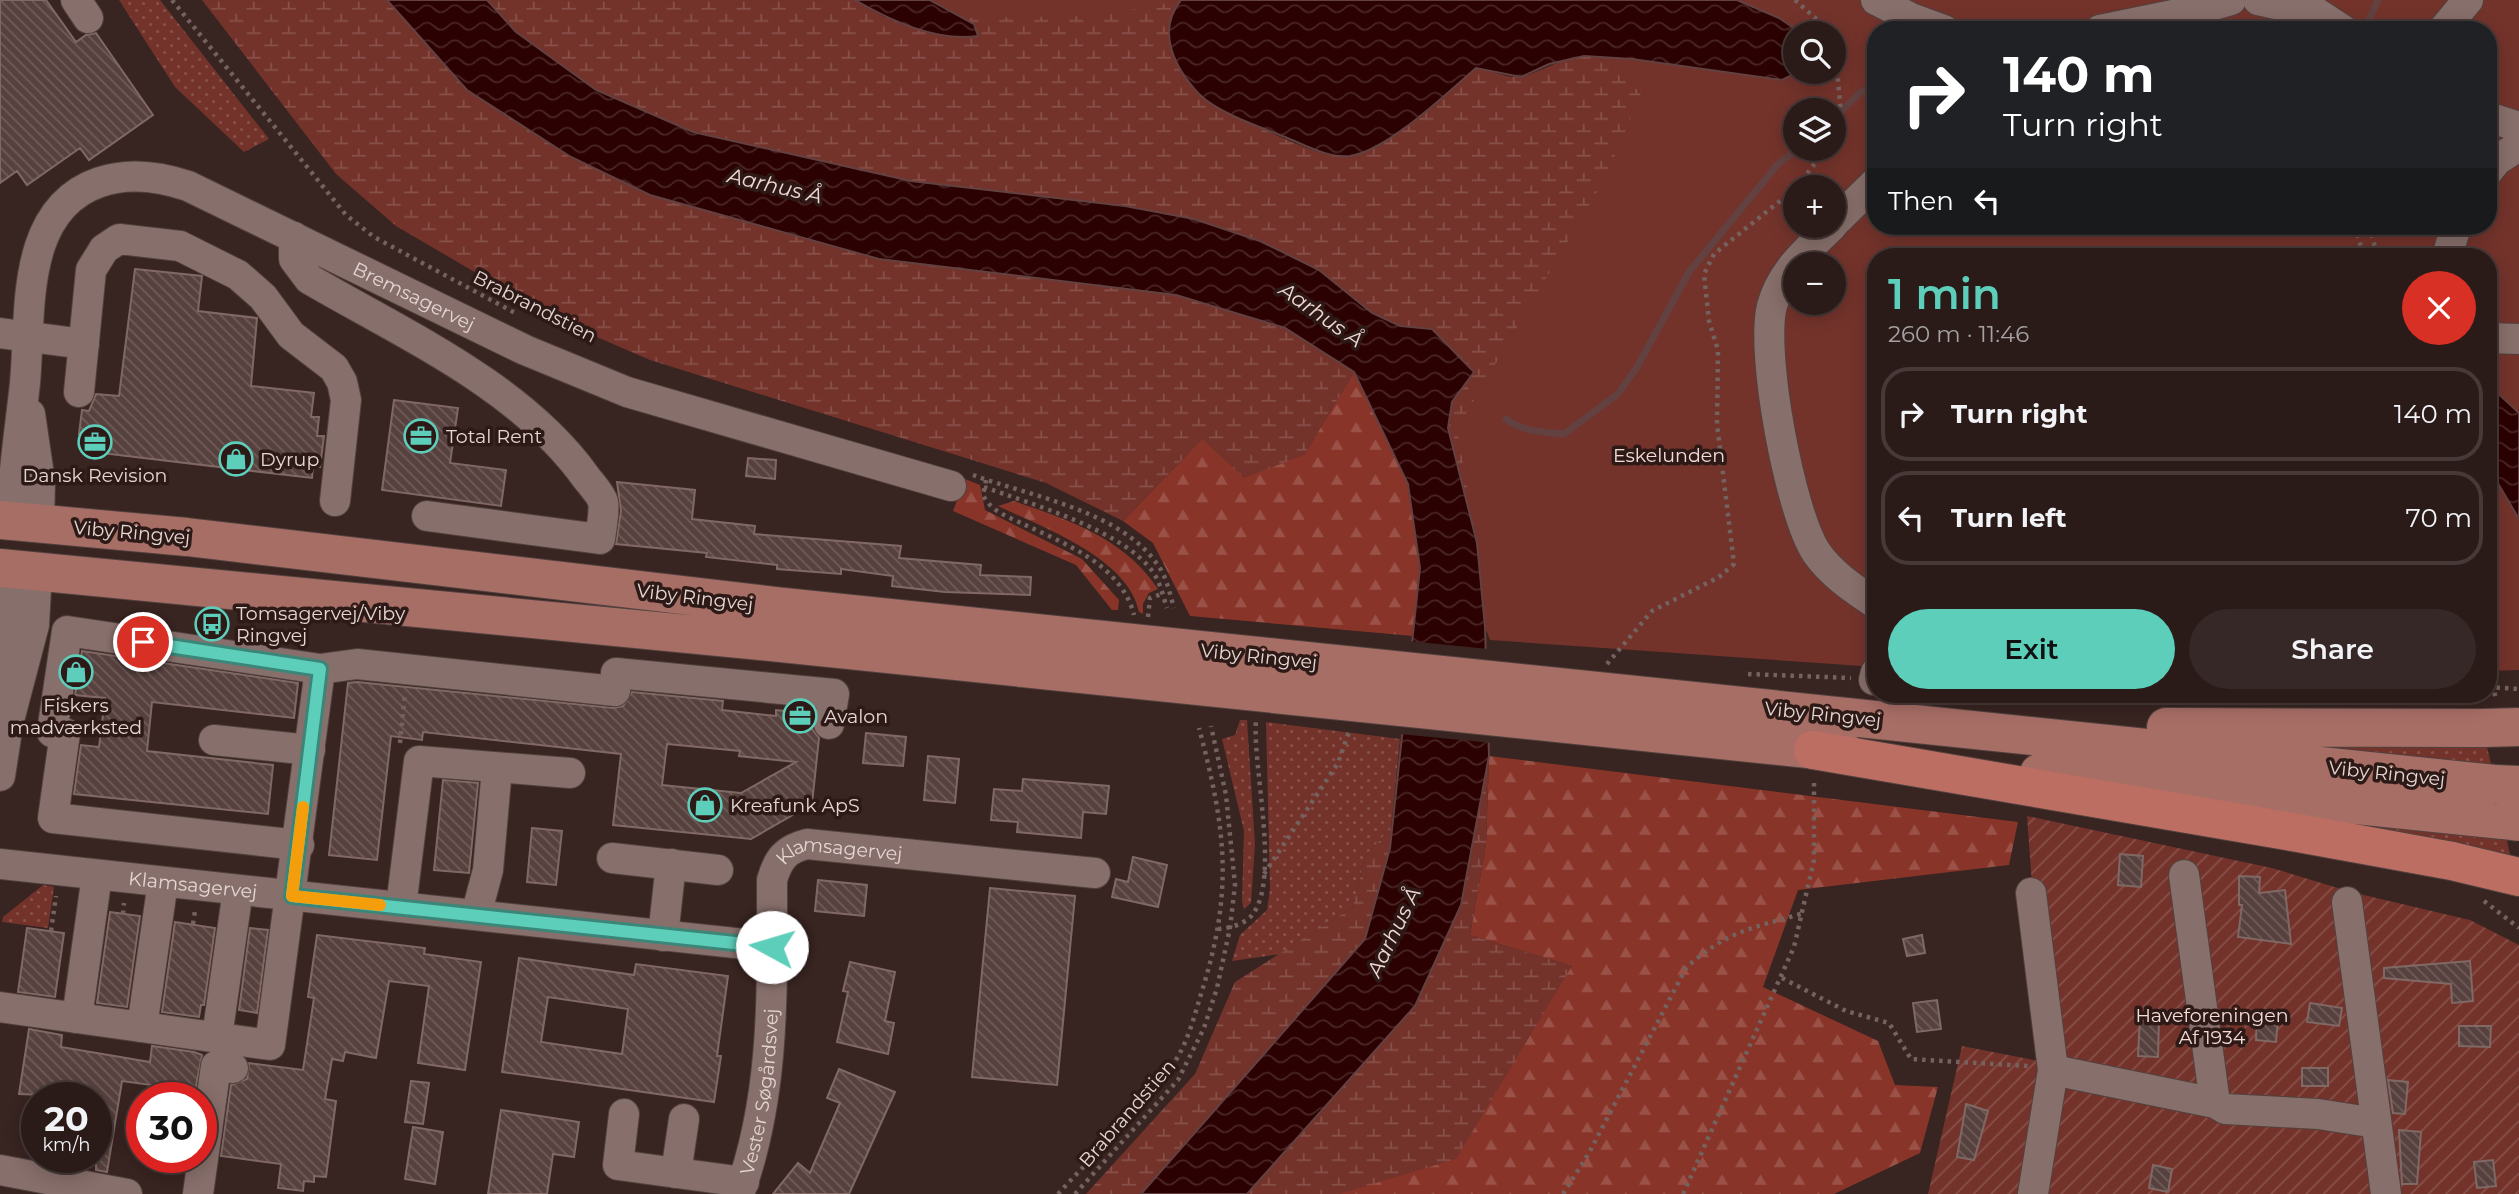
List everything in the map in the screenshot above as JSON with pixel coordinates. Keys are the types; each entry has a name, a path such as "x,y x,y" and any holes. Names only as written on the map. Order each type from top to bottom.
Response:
{"highway":[{"path":"1813,750 2298,833 2452,861 2517,877"}],"main road":[{"name":"Viby Ringvej","path":"16,521 187,537 776,606 1144,630 1400,688 1496,698 1813,750 2511,806"},
{"path":"15,569 16,521"},
{"name":"Viby Ringvej","path":"15,569 1354,702 1400,688"},
{"name":"Viby Ringvej","path":"1496,698 1599,691 1637,695 2511,806"},
{"path":"1637,695 1833,696 1867,699"},
{"path":"1905,703 2154,727 2501,727"}],"street":[{"path":"1874,0 1918,21"},
{"path":"1874,0 1891,21"},
{"path":"2144,21 2231,0"},
{"path":"2258,0 2317,13 2329,21"},
{"path":"2450,21 2468,0"},
{"path":"2497,120 2519,127"},
{"path":"2497,160 2519,146"},
{"name":"Bremsagervej","path":"16,521 40,482 25,383 13,336 36,265 51,223 83,189 130,174 169,180 294,237 525,350 627,392 955,478"},
{"path":"1846,212 1867,191"},
{"path":"294,237 294,259 309,279 479,378 512,402 540,424 571,456 603,501 600,539 427,516"},
{"path":"1821,238 1783,279 1772,306 1769,342 1779,424 1801,525 1816,553 1835,574 1867,597"},
{"path":"79,392 91,270 104,249 118,239 180,246 238,275 263,297 291,335 334,368 342,382 346,400 335,500"},
{"path":"13,336 84,344"},
{"path":"2497,338 2519,339"},
{"path":"0,776 8,724 34,625 15,569"},
{"path":"299,845 53,818 65,733 52,732 67,631 320,669 357,664 615,691 616,673 834,694 829,724"},
{"path":"0,1007 270,1045 299,845 320,669"},
{"path":"214,740 310,750"},
{"path":"401,907 419,761 570,774"},
{"path":"476,915 488,870 497,768"},
{"name":"Klamsagervej","path":"0,864 772,947 772,880 783,854 794,847 807,844 1096,873"},
{"path":"612,858 718,870"},
{"path":"663,936 671,864"},
{"path":"69,1016 79,873"},
{"path":"2184,875 2215,1103"},
{"path":"142,1027 163,882"},
{"path":"217,1037 238,890"},
{"path":"2031,893 2053,1070 2033,1194"},
{"path":"2347,902 2386,1194"},
{"name":"Vester Søgårdsvej","path":"741,1188 752,1159 772,1045 772,947"},
{"path":"198,1194 216,1066 233,1068"},
{"path":"2053,1070 2215,1103 2225,1109 2318,1114 2376,1123"},
{"path":"624,1114 618,1165 676,1173 741,1188"},
{"path":"676,1173 684,1119"},
{"path":"0,1170 61,1188 127,1194"}],"path":[{"name":"Brabrandstien","path":"172,0 346,215 374,237 523,317"},
{"path":"1795,0 1818,21"},
{"path":"1806,175 1817,161"},
{"path":"1599,691 1607,664 1652,611 1719,577 1734,564 1717,424 1718,350 1704,274 1714,254 1783,198"},
{"path":"955,478 986,480 1077,509 1130,537 1148,552 1161,569 1174,608"},
{"path":"986,480 983,495 996,511 1083,555 1115,578 1130,597 1144,630"},
{"path":"984,488 1091,527 1135,556 1153,572 1167,607"},
{"path":"1144,630 1150,598 1162,594"},
{"path":"407,669 400,744 412,748 419,761"},
{"path":"2497,688 2519,689"},
{"path":"1218,929 1230,928 1251,918 1256,909 1264,875 1255,727 1259,692"},
{"path":"1264,875 1338,764 1349,741 1354,702"},
{"name":"Brabrandstien","path":"1075,1194 1178,1080 1191,1060 1217,988 1230,928 1235,885 1233,846 1210,726"},
{"path":"1058,1194 1175,1062 1189,1034 1218,929 1224,886 1224,839 1217,797 1199,728"},
{"path":"1683,1194 1782,978 1804,913 1814,860 1813,750"},
{"path":"51,931 79,873"},
{"path":"1563,1194 1590,1153 1686,968 1709,947 1726,937 1804,913"},
{"path":"1782,978 1846,1011 1889,1023 1911,1059 1975,1061 2053,1070"}],"green space":[{"path":"119,0 160,0 269,139 244,152 175,87"},
{"path":"202,0 387,0 467,90 571,157 650,195 879,259 1176,295 1285,328 1354,372 1304,455 1244,478 1202,439 1123,521 1046,483 650,360 553,318 396,226 336,174"},
{"path":"487,0 855,0 884,17 974,24 930,0 1181,0 1240,119 1331,155 1350,155 1389,139 1428,111 1476,68 1517,77 1570,59 1589,56 1783,75 1783,84 1806,84 1686,127 1623,578 1485,627 1477,543 1448,428 1452,402 1432,329 1400,326 1372,313 1319,270 1259,241 1194,219 1125,206 911,181 693,132 596,90 516,32"},
{"path":"926,0 1184,0 1098,16 952,18"},
{"name":"Eskelunden","path":"1527,0 2519,0 2519,670 2497,671 2497,248 1867,248 1867,666 1490,640 1485,627 1477,543 1457,429 1607,175 1641,93"},
{"path":"1354,372 1408,484 1420,568 1413,636 1190,616 1153,543 1123,521 1202,439 1304,455"},
{"path":"965,479 980,485 985,510 1082,559 1119,600 1118,610 1112,610 1076,565 953,511"},
{"path":"1014,501 1094,533 1129,556 1158,589 1149,593 1143,604 1143,614 1139,612 1132,593 1119,576 1102,561 1060,535 998,506"},
{"path":"1240,720 1247,720 1255,844 1251,903 1244,909 1244,831 1222,739 1235,735"},
{"path":"1266,722 1400,739 1391,828 1365,856 1353,907 1280,954 1232,961 1240,935 1267,910 1270,889"},
{"path":"2486,743 2492,768 2286,747"},
{"path":"1489,756 2018,822 2009,865 1798,890 1763,987 1878,1041 1895,1085 1938,1087 1920,1153 1834,1194 1340,1194 1572,966 1470,935 1486,844"},
{"path":"1489,756 1486,844 1470,935 1572,966 1456,1159 1340,1194 1247,1194 1415,1006 1461,905"},
{"path":"2299,814 2506,836 2511,859"},
{"name":"Haveforeningen Af 1934","path":"2027,816 2272,868 2351,892 2470,920 2519,945 2519,1194 1928,1194 1962,1046 2045,1062"},
{"path":"1391,828 1390,848 1365,939 1141,1194 1086,1194 1195,1074 1235,982 1353,907 1365,856"},
{"path":"43,885 54,887 48,928 2,922 3,917"}],"water":[{"name":"Aarhus Å","path":"387,0 487,0 516,32 596,90 693,132 911,181 1125,206 1194,219 1260,241 1319,270 1372,313 1400,326 1432,329 1474,372 1452,402 1448,428 1477,543 1485,627 1489,756 1461,905 1415,1006 1247,1194 1141,1194 1365,939 1390,848 1420,568 1408,484 1354,372 1285,328 1176,295 879,259 650,195 571,157 467,90"},
{"path":"855,0 930,0 974,24 978,36 930,33 898,22"},
{"path":"1181,0 1737,0 1783,21 1783,80 1632,59 1584,56 1549,64 1521,77 1476,68 1398,133 1365,152 1341,156 1316,150 1240,119 1207,101 1182,72 1171,48 1170,24"},
{"path":"2497,392 2519,413 2519,519 2497,482"}],"pier":[{"path":"1408,641 1489,649 1492,743 1399,734"}],"building":[{"path":"0,0 46,0 76,42 86,35 96,33 153,115 89,160 80,148 27,185 17,171 0,183"},
{"path":"135,269 202,276 198,311 257,318 251,386 314,393 311,417 319,417 317,436 324,436 320,467 313,467 312,478 84,451 86,435 79,434 82,410 89,411 96,394 119,396"},
{"name":"Total Rent","path":"394,400 458,408 450,463 506,470 501,506 382,490"},
{"path":"748,458 776,460 775,479 746,476"},
{"path":"617,482 695,490 692,519 755,526 754,534 901,546 899,558 981,565 980,575 1031,577 1030,595 945,592 892,586 893,576 841,569 841,574 777,569 777,565 706,557 707,553 616,544 621,511"},
{"path":"82,651 298,683 294,718 152,702 147,751 273,765 268,814 74,794 81,745 99,747 105,698 75,695"},
{"path":"348,683 613,708 623,706 632,692 723,701 722,710 776,716 776,710 813,714 812,729 819,738 812,804 751,839 613,825 621,754 423,732 422,740 391,736 377,860 329,855","holes":["667,744 740,751 739,756 796,762 741,793 662,785"]},
{"path":"866,733 906,737 903,766 863,763"},
{"path":"928,756 959,759 955,803 924,800"},
{"path":"1023,779 1109,786 1106,814 1083,812 1081,838 1017,832 1018,822 991,820 994,789 1022,791"},
{"path":"443,780 478,783 469,873 434,870"},
{"path":"532,828 562,831 556,885 527,882"},
{"path":"2120,854 2143,856 2141,887 2118,885"},
{"path":"1133,857 1167,865 1158,907 1112,897 1116,879 1128,882"},
{"path":"2239,876 2260,877 2259,893 2285,890 2291,944 2238,937 2242,905 2239,905"},
{"path":"818,880 867,885 864,916 815,911"},
{"path":"990,888 1075,896 1057,1085 972,1077"},
{"path":"110,912 140,916 127,1007 97,1003"},
{"path":"175,922 215,928 204,1005 201,1005 199,1017 162,1012"},
{"path":"27,928 64,933 55,997 18,992"},
{"path":"250,928 268,930 257,1013 239,1010"},
{"path":"317,935 425,948 424,954 481,962 465,1070 418,1063 429,986 389,981 376,1058 345,1052 343,1061 332,1059 325,1099 336,1101 326,1177 314,1176 314,1182 304,1181 303,1191 278,1188 281,1164 221,1156 231,1085 247,1079 249,1063 303,1070 314,998 308,997"},
{"path":"1922,935 1925,953 1907,956 1903,939"},
{"path":"519,958 634,975 636,964 728,976 714,1102 502,1072","holes":["548,997 628,1009 622,1054 541,1042"]},
{"path":"2470,961 2473,1001 2452,1003 2451,984 2384,978 2384,968"},
{"path":"850,962 895,972 885,1021 894,1023 888,1054 837,1042 848,992 843,991"},
{"path":"1937,1000 1941,1029 1917,1032 1913,1003"},
{"path":"2310,1003 2342,1008 2339,1026 2307,1022"},
{"path":"2257,1016 2278,1018 2276,1042 2256,1040"},
{"path":"2140,1018 2159,1019 2158,1057 2138,1056"},
{"path":"2459,1026 2491,1026 2490,1047 2459,1046"},
{"path":"29,1029 62,1035 61,1047 150,1062 152,1046 202,1055 197,1082 122,1081 112,1142 112,1082 21,1082 19,1094"},
{"path":"2302,1068 2328,1068 2328,1086 2302,1086"},
{"path":"839,1069 895,1092 849,1194 773,1194 798,1163 810,1173 840,1103 827,1098"},
{"path":"2388,1080 2408,1082 2405,1114 2393,1113"},
{"path":"411,1081 429,1083 423,1124 405,1122"},
{"path":"1966,1104 1988,1111 1974,1160 1957,1157"},
{"path":"501,1110 579,1122 574,1157 553,1154 547,1194 488,1194"},
{"path":"413,1127 443,1132 435,1184 405,1179"},
{"path":"2399,1130 2421,1132 2417,1184 2402,1184"},
{"path":"2493,1160 2496,1186 2477,1188 2474,1162"},
{"path":"2153,1165 2172,1169 2168,1192 2149,1188"}],"waterway":[{"path":"2368,21 2378,0"},
{"path":"1846,106 1867,88"},
{"path":"1506,419 1527,429 1564,434 1618,394 1637,367 1689,272 1783,160"}],"slow traffic":[{"path":"303,807 292,896 380,905"}],"place":[{"name":"Total Rent","path":"421,436"},
{"name":"Dansk Revision","path":"95,442"},
{"name":"Dyrup","path":"236,459"},
{"name":"Tomsagervej/Viby Ringvej","path":"212,624"},
{"name":"Fiskers madværksted","path":"76,672"},
{"name":"Avalon","path":"800,716"},
{"name":"Kreafunk ApS","path":"705,805"}],"route":[{"path":"143,642 320,669 292,896 772,947"}]}
